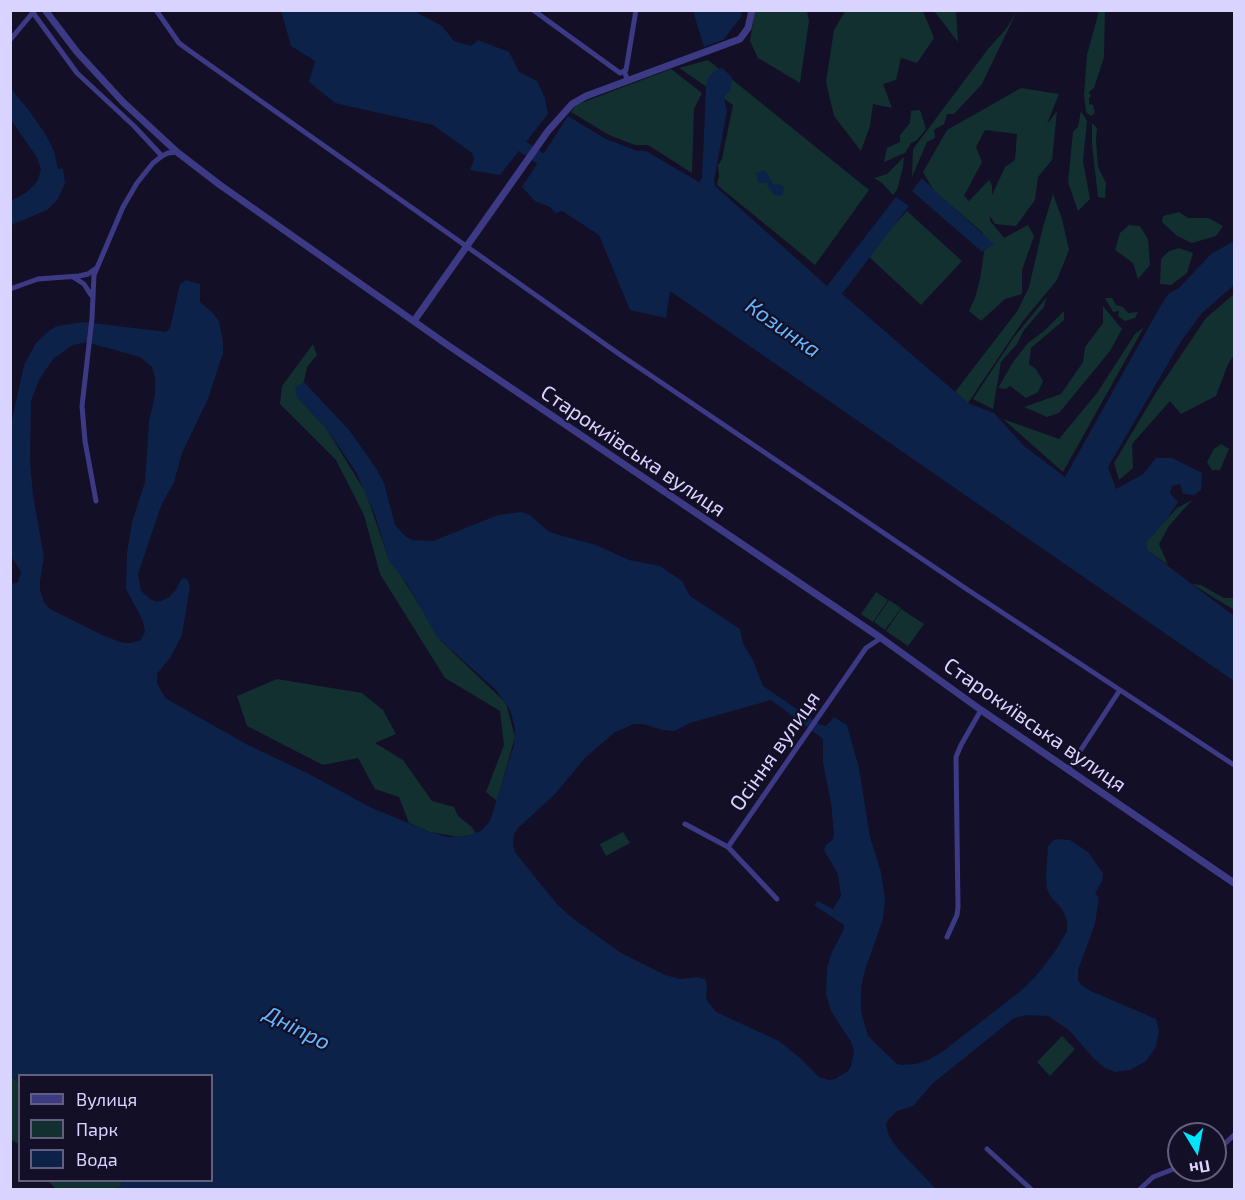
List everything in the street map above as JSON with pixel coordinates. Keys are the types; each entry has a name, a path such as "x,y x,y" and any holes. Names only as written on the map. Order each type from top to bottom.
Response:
{"street":[{"name":"Старокиївська вулиця","path":"45,10 77,52 111,89 177,152 220,185 414,321 880,638 1234,883"},
{"path":"156,10 179,43 187,49 718,422 1040,639 1234,765"},
{"path":"533,10 620,73 626,70 636,10"},
{"path":"414,321 511,182 572,104 586,96 740,39 748,28 752,10"},
{"path":"10,40 33,12 77,73 134,126 162,156"},
{"path":"624,71 628,81"},
{"path":"96,501 85,441 82,406 92,318 94,275 129,195 153,164 168,153 177,152"},
{"path":"10,289 38,279 71,277 91,272 102,257"},
{"path":"71,277 84,284 92,297"},
{"name":"Осіння вулиця","path":"728,847 866,648 880,638"},
{"path":"1069,768 1118,693"},
{"path":"947,937 957,915 958,907 956,757 981,710"},
{"path":"686,824 728,847 777,899"},
{"path":"987,1149 1032,1190"},
{"path":"1139,1190 1153,1177 1167,1172"}],"green space":[{"path":"755,11 807,11 809,21 800,83 758,58 750,41"},
{"path":"845,11 923,11 934,38 917,63 901,58 896,80 883,84 892,108 873,104 870,126 861,151 834,116 826,82 834,30"},
{"path":"934,11 956,11 958,42"},
{"path":"1017,11 982,84 954,114 947,114 944,124 934,130 935,138 927,142 912,177 913,149 988,49 1006,29"},
{"path":"1099,11 1105,11 1104,57 1094,88 1089,92 1091,96 1089,104 1093,105 1095,113 1091,116 1086,112 1084,95 1087,55"},
{"path":"708,60 869,190 815,265 717,185 718,165 722,159 733,105 679,68"},
{"path":"671,69 702,93 694,109 692,173 648,145 635,145 609,135 571,112 576,105"},
{"path":"1021,88 1059,94 1047,124 1057,111 1052,160 1038,177 1035,200 1016,226 995,224 990,216 990,221 1004,238 1028,225 1034,236 1022,270 1022,294 1005,299 981,321 969,311 980,279 985,246 982,232 934,191 923,172 947,130","holes":["985,130 1017,134 1015,160 1005,167 992,195 992,185 989,180 969,201 964,196 982,162 976,147"]},
{"path":"920,110 926,129 917,140 911,143 905,153 884,162 887,148 900,142 900,135 910,123 911,111"},
{"path":"1081,111 1087,121 1083,161 1090,199 1078,211 1068,182 1073,132 1078,127"},
{"path":"1092,123 1097,128 1098,167 1106,183 1105,198 1098,197"},
{"path":"904,157 897,190 893,195 874,178 887,174"},
{"path":"1053,194 1069,250 1057,280 1023,321 968,403 955,392 1018,310 1029,287"},
{"path":"907,211 962,261 921,305 867,255"},
{"path":"1179,212 1188,218 1208,218 1223,226 1216,236 1192,243 1177,236 1162,222 1163,216"},
{"path":"1129,225 1140,226 1148,239 1150,265 1138,279 1133,263 1115,250 1120,233"},
{"path":"1179,248 1193,253 1187,273 1171,285 1160,284 1161,259 1169,251"},
{"path":"1234,294 1234,355 1228,364 1216,396 1181,414 1170,401 1132,444 1133,468 1119,480 1114,463 1157,391 1206,318"},
{"path":"1047,297 1044,307 1001,362 993,409 973,399 1014,337"},
{"path":"1105,298 1112,298 1116,305 1123,307 1128,313 1138,312 1135,318 1125,321 1118,316 1119,311 1113,312"},
{"path":"1103,306 1122,329 1110,351 1059,413 1047,417 1024,407 1061,394 1083,362 1085,347 1103,323"},
{"path":"1064,311 1064,320 1031,348 1029,364 1036,369 1043,381 1038,392 1026,398 1010,386 1006,389 998,388 1013,362 1028,343"},
{"path":"1144,327 1063,472 1003,419 1059,439 1097,393 1135,334"},
{"path":"313,344 317,355 307,367 300,400 326,428 366,493 388,557 441,641 506,703 515,737 497,801 486,792 504,745 500,711 445,678 380,574 364,515 336,460 280,404 282,386"},
{"path":"1221,444 1229,449 1220,470 1212,470 1207,462 1214,449"},
{"path":"1192,500 1169,526 1159,544 1168,565 1147,550 1146,542 1177,508"},
{"path":"1192,584 1201,585 1224,598 1234,598 1234,610"},
{"path":"876,592 888,600 873,622 861,614"},
{"path":"889,600 901,608 885,630 874,622"},
{"path":"901,609 924,624 908,646 886,631"},
{"path":"277,679 362,693 383,710 396,734 375,743 403,760 432,801 454,807 458,816 472,827 476,834 459,837 430,832 409,823 399,797 375,789 358,758 323,765 247,726 237,696"},
{"path":"623,832 630,843 606,856 600,844"},
{"path":"1062,1036 1075,1049 1050,1076 1037,1062"},
{"path":"10,1076 18,1081 18,1144 11,1140"},
{"path":"49,1182 122,1182 120,1187 115,1189 57,1190"}],"water":[{"path":"281,11 414,11 442,26 454,41 471,46 478,40 509,52 519,72 537,81 545,98 548,114 500,175 470,170 474,159 472,153 433,125 335,103 309,82 315,61 291,46"},
{"path":"693,11 741,11 742,16 723,40 704,47"},
{"path":"722,68 732,77 731,89 724,97 727,111 714,180 715,186 827,286 896,197 909,206 842,294 968,403 994,413 1024,446 1065,477 1169,293 1179,288 1211,254 1234,241 1234,285 1201,314 1180,343 1108,467 1116,489 1143,474 1156,458 1172,458 1202,473 1201,490 1194,495 1183,494 1180,484 1172,486 1170,493 1178,502 1167,519 1146,542 1147,550 1234,616 1234,681 670,291 666,318 630,310 599,235 562,211 555,213 550,207 535,201 522,187 568,116 604,138 637,151 646,151 699,182 702,178 706,87 708,78 714,71"},
{"path":"11,89 46,135 54,151 58,169 63,168 65,184 57,200 47,210 11,225 11,201 34,185 41,169 36,156 11,120"},
{"path":"765,170 774,185 784,187 783,194 780,196 774,195 766,183 758,183 756,173"},
{"path":"922,178 994,244 982,252 912,191"},
{"name":"Дніпро","path":"186,280 200,284 200,302 219,321 223,353 208,399 182,453 174,482 161,506 138,574 141,591 158,602 168,598 175,591 182,578 187,579 190,586 182,635 170,658 157,674 157,683 165,698 248,745 372,808 430,832 448,837 468,836 482,830 490,821 514,745 515,727 510,710 496,690 437,637 406,582 389,561 375,515 356,472 326,428 297,397 295,388 304,382 349,430 376,468 384,483 395,525 405,536 412,540 433,541 498,515 521,512 530,515 548,531 555,534 596,545 629,560 660,566 682,581 690,596 740,629 743,644 753,660 763,686 819,724 826,726 834,717 847,725 859,768 870,837 881,872 885,899 883,919 861,988 861,1012 868,1036 896,1063 916,1064 942,1052 1022,990 1056,950 1067,931 1067,921 1062,909 1047,889 1046,876 1048,846 1058,839 1070,840 1088,852 1103,873 1102,881 1095,894 1099,897 1095,924 1078,970 1078,980 1081,985 1091,991 1156,1019 1159,1030 1156,1047 1146,1061 1130,1070 1115,1072 1105,1068 1094,1059 1069,1030 1048,1016 1027,1015 1014,1018 932,1084 913,1106 897,1111 888,1120 886,1125 889,1136 898,1149 936,1189 115,1189 120,1187 122,1182 213,1182 213,1074 18,1074 18,1081 11,1076 10,585 18,582 21,572 11,556 11,424 24,365 36,343 50,330 57,326 85,322 166,332 170,328 180,284","holes":["86,342 140,357 152,367 155,378 155,395 149,421 145,482 132,522 127,553 126,589 143,621 145,632 141,640 123,643 50,609 44,603 40,590 44,557 33,495 30,462 31,401 39,380 53,359 73,345","771,700 823,739 823,763 834,834 833,839 824,850 838,874 841,896 833,909 818,901 814,905 844,925 827,968 826,994 831,1011 851,1042 854,1051 848,1071 829,1080 819,1077 779,1041 716,1012 706,999 705,979 698,977 680,979 665,975 621,953 571,917 558,905 515,852 513,844 514,834 518,828 555,794 585,758 615,732 634,724 674,731 690,723"]}],"waterway":[{"name":"Козинка","path":"509,137 554,168"}]}
